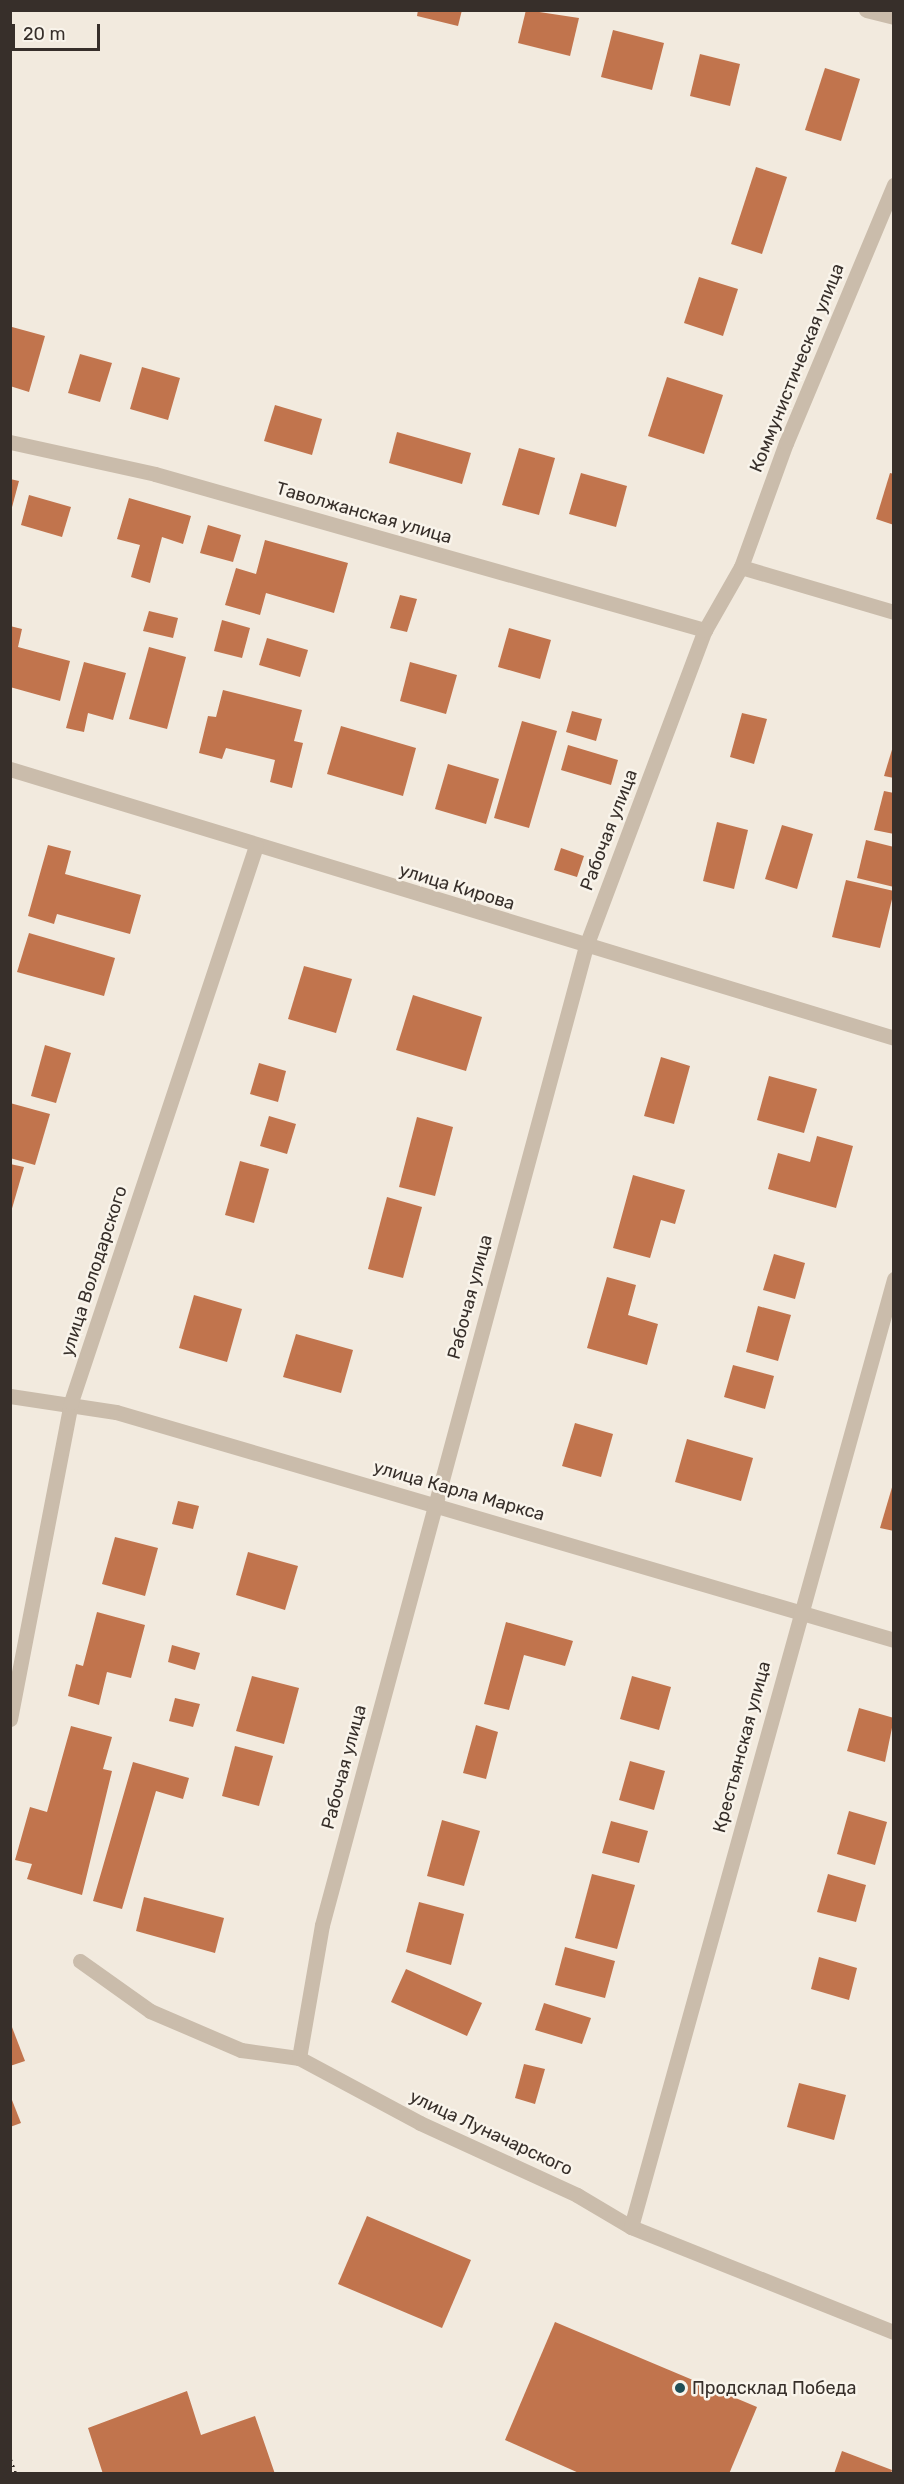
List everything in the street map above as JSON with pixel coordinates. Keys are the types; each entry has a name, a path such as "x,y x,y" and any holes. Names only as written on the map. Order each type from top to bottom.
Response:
{"street":[{"path":"866,10 894,17"},
{"name":"Коммунистическая улица","path":"741,567 786,443 894,185"},
{"name":"Таволжанская улица","path":"10,442 155,474 705,630"},
{"path":"741,567 894,612"},
{"name":"Рабочая улица","path":"299,2058 322,1925 586,946 705,630 741,567"},
{"name":"улица Кирова","path":"10,769 256,846 894,1038"},
{"name":"улица Володарского","path":"10,1719 71,1402 256,846"},
{"name":"Крестьянская улица","path":"631,2227 800,1611 894,1279"},
{"name":"улица Карла Маркса","path":"10,1396 71,1402 435,1503 894,1640"},
{"name":"улица Луначарского","path":"80,1961 150,2011 240,2050 299,2058 420,2123 577,2195 631,2227 894,2332"}],"building":[{"path":"418,10 462,10 458,26 417,16"},
{"path":"526,10 579,18 570,56 518,43"},
{"path":"613,30 664,43 652,90 601,77"},
{"path":"700,54 740,64 730,106 690,96"},
{"path":"825,68 860,79 841,141 805,130"},
{"path":"756,167 787,177 762,254 731,244"},
{"path":"699,277 738,289 723,336 684,323"},
{"path":"12,327 45,336 29,392 10,386"},
{"path":"80,354 112,363 100,402 68,393"},
{"path":"142,367 180,378 168,420 130,409"},
{"path":"667,377 723,395 704,454 648,436"},
{"path":"275,405 322,419 312,455 264,441"},
{"path":"397,432 471,453 462,484 389,463"},
{"path":"519,448 555,458 539,515 502,505"},
{"path":"581,473 627,486 616,527 569,514"},
{"path":"890,473 894,474 894,525 876,519"},
{"path":"10,479 19,481 11,511 10,511"},
{"path":"29,495 71,507 62,537 21,525"},
{"path":"129,498 191,516 183,544 162,537 150,583 131,577 140,545 117,539"},
{"path":"208,525 241,535 233,562 200,553"},
{"path":"265,540 348,563 334,613 266,593 260,615 225,605 236,568 256,574"},
{"path":"400,595 417,599 407,632 390,628"},
{"path":"149,611 178,618 173,638 143,631"},
{"path":"222,620 250,628 242,658 214,651"},
{"path":"10,626 22,629 18,647 70,661 60,701 10,687"},
{"path":"509,628 551,640 540,679 498,667"},
{"path":"267,638 308,650 300,677 259,665"},
{"path":"149,647 186,657 167,729 129,719"},
{"path":"84,662 126,673 113,720 88,713 84,732 66,728"},
{"path":"410,662 457,675 446,714 400,701"},
{"path":"223,690 302,710 294,741 303,743 292,788 270,782 275,760 226,748 222,759 199,753 208,716 216,717"},
{"path":"572,711 602,719 596,741 566,732"},
{"path":"742,713 767,719 754,764 730,757"},
{"path":"522,721 557,731 529,828 494,818"},
{"path":"341,726 416,748 403,796 327,774"},
{"path":"894,743 894,778 884,776"},
{"path":"568,745 618,760 611,785 561,770"},
{"path":"448,764 499,779 486,824 435,809"},
{"path":"884,791 894,793 894,834 874,830"},
{"path":"717,822 748,830 734,889 703,881"},
{"path":"782,825 813,834 797,889 765,879"},
{"path":"866,840 894,847 894,887 857,878"},
{"path":"48,845 71,851 65,874 141,895 130,934 57,914 54,924 28,916"},
{"path":"561,848 584,856 577,877 554,870"},
{"path":"846,880 894,891 880,948 832,937"},
{"path":"29,933 115,958 104,996 17,972"},
{"path":"304,966 352,979 336,1033 288,1019"},
{"path":"413,995 482,1017 466,1071 396,1050"},
{"path":"45,1045 71,1053 56,1103 31,1096"},
{"path":"661,1057 690,1066 674,1124 644,1116"},
{"path":"259,1063 286,1071 278,1102 250,1094"},
{"path":"769,1076 817,1089 804,1133 757,1120"},
{"path":"10,1103 50,1114 35,1165 10,1158"},
{"path":"269,1116 296,1124 287,1154 260,1146"},
{"path":"417,1117 453,1127 435,1196 399,1187"},
{"path":"817,1136 853,1146 836,1208 768,1189 778,1153 810,1162"},
{"path":"240,1161 269,1169 254,1223 225,1215"},
{"path":"10,1164 24,1167 11,1212 10,1212"},
{"path":"633,1175 685,1190 675,1224 661,1220 650,1258 613,1248"},
{"path":"387,1197 422,1207 403,1278 368,1269"},
{"path":"774,1254 805,1263 795,1299 763,1290"},
{"path":"607,1277 636,1285 628,1315 658,1324 647,1365 587,1348"},
{"path":"194,1295 242,1309 227,1362 179,1348"},
{"path":"758,1306 791,1315 778,1361 746,1352"},
{"path":"296,1334 353,1350 341,1393 283,1377"},
{"path":"733,1365 774,1376 765,1409 724,1397"},
{"path":"575,1423 613,1434 601,1477 562,1466"},
{"path":"687,1439 753,1458 741,1501 675,1482"},
{"path":"894,1484 894,1531 880,1528"},
{"path":"178,1501 199,1506 193,1529 172,1524"},
{"path":"115,1537 158,1548 145,1596 102,1584"},
{"path":"248,1552 298,1566 285,1610 236,1595"},
{"path":"97,1612 145,1625 131,1678 107,1672 99,1705 68,1696 76,1664 83,1666"},
{"path":"506,1622 573,1641 565,1666 524,1655 509,1710 484,1704"},
{"path":"172,1645 200,1653 195,1670 168,1662"},
{"path":"252,1676 299,1688 284,1744 236,1731"},
{"path":"632,1676 671,1687 659,1730 620,1719"},
{"path":"175,1698 200,1704 193,1727 169,1721"},
{"path":"859,1708 894,1718 885,1762 847,1751"},
{"path":"476,1725 498,1732 486,1779 463,1773"},
{"path":"71,1726 112,1737 103,1769 112,1771 82,1895 27,1879 32,1864 15,1860 30,1807 47,1812"},
{"path":"235,1746 273,1756 259,1806 222,1796"},
{"path":"630,1761 665,1771 654,1810 619,1800"},
{"path":"133,1762 189,1778 183,1799 156,1791 122,1909 93,1901"},
{"path":"849,1811 887,1822 875,1865 837,1854"},
{"path":"442,1820 480,1831 464,1886 427,1876"},
{"path":"611,1821 648,1831 639,1863 602,1853"},
{"path":"592,1874 635,1885 617,1949 575,1938"},
{"path":"828,1874 866,1885 856,1922 817,1912"},
{"path":"144,1897 224,1918 215,1953 136,1931"},
{"path":"419,1902 464,1914 451,1965 406,1952"},
{"path":"565,1947 615,1961 605,1998 555,1985"},
{"path":"819,1957 857,1968 849,2000 811,1989"},
{"path":"406,1969 482,2003 467,2036 391,2002"},
{"path":"544,2003 591,2018 582,2044 535,2030"},
{"path":"10,2022 25,2061 10,2066"},
{"path":"524,2064 545,2069 535,2104 515,2098"},
{"path":"799,2083 846,2095 834,2140 787,2127"},
{"path":"10,2095 21,2123 10,2127"},
{"path":"367,2216 471,2260 442,2328 338,2284"},
{"path":"555,2322 757,2407 729,2474 581,2474 505,2440"},
{"path":"187,2391 201,2435 255,2416 275,2474 103,2474 88,2428"},
{"path":"842,2451 892,2470 891,2474 834,2474"}],"railway":[{"path":"10,2460 15,2474"}],"place":[{"name":"Продсклад Победа","path":"680,2388"}]}
